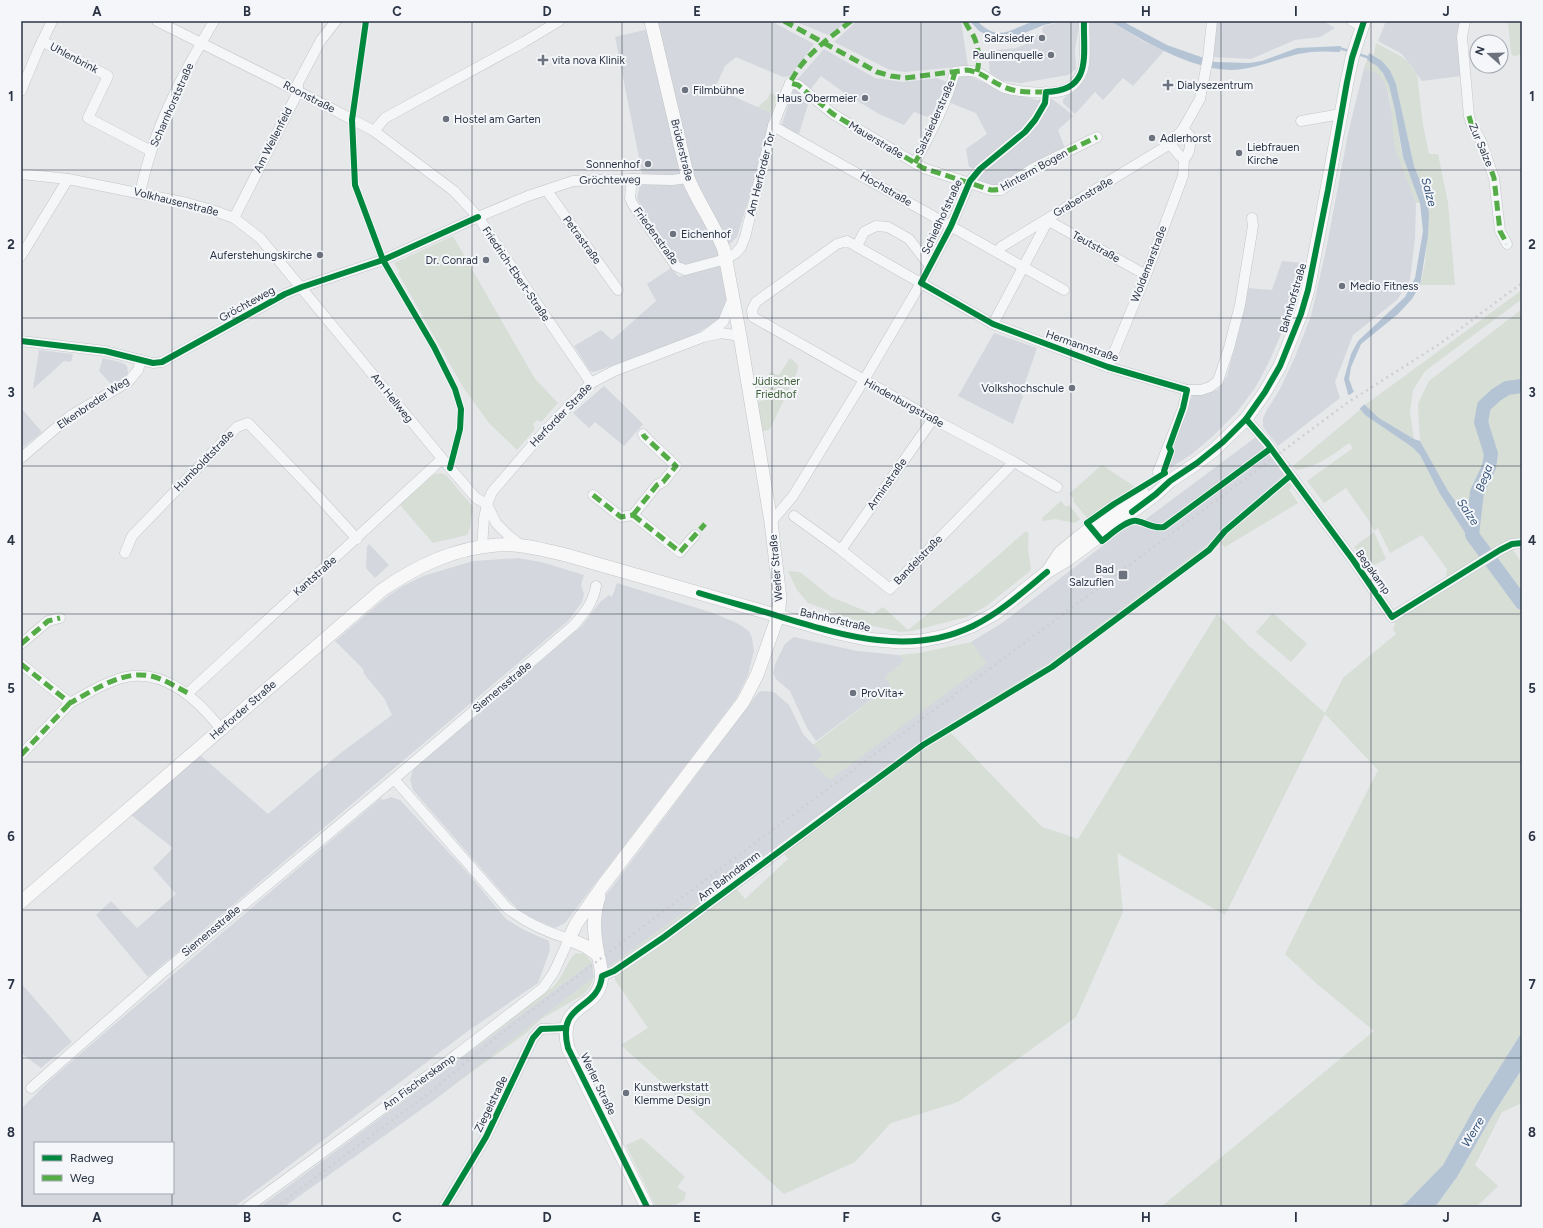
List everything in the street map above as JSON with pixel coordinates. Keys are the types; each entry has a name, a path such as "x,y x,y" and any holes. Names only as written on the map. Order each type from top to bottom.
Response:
{"main road":[{"name":"Brüderstraße","path":"651,21 688,178 694,192 719,236 726,259 733,298"},
{"name":"Bahnhofstraße","path":"523,546 566,556 853,637 900,642 920,641 945,636 972,626 996,613 1047,572 1060,553 1078,538 1124,505 1152,489 1170,481 1213,451 1246,419 1265,392 1280,366 1301,314 1312,269 1341,114 1362,22"},
{"name":"Werler Straße","path":"569,939 576,924 604,884 743,702 757,675 778,616 780,598 779,582 771,522 733,298"},
{"name":"Herforder Straße","path":"21,902 376,595 406,573 434,560 482,547 498,545 523,546"},
{"name":"Werler Straße","path":"602,976 594,920 595,907 604,884"},
{"path":"569,939 585,946 598,955"},
{"path":"566,1028 570,1017 575,1011 595,995 599,988 602,976"},
{"name":"Werler Straße","path":"566,1028 568,1048 647,1207"}],"street":[{"path":"21,91 52,21"},
{"name":"Roonstraße","path":"157,21 374,131"},
{"name":"Scharnhorststraße","path":"140,193 151,151 168,109 214,21"},
{"name":"Am Wellenfeld","path":"234,218 298,92 298,82 321,40 336,21"},
{"path":"374,131 385,118 524,42 559,21"},
{"path":"1046,92 1064,90 1072,86 1080,76 1084,64 1084,21"},
{"path":"1183,129 1200,99 1208,58 1212,21"},
{"name":"Zur Salze","path":"1465,21 1462,37 1469,116 1481,142 1494,178 1500,231 1507,244"},
{"name":"Uhlenbrink","path":"42,41 108,76 88,118 151,151"},
{"name":"Salzsiederstraße","path":"915,163 935,124 951,86 955,72 967,70 977,72 990,81 1005,88 1026,92 1046,92"},
{"name":"Am Herforder Tor","path":"726,259 736,253 741,247 745,237 773,126 790,83"},
{"name":"Mauerstraße","path":"790,83 798,85 834,114 923,168 969,184"},
{"name":"Schießhofstraße","path":"771,522 794,496 921,283 951,226 969,184 980,169 1025,132 1045,104 1046,92"},
{"path":"1301,121 1341,114"},
{"name":"Hochstraße","path":"773,126 1064,290"},
{"name":"Grabenstraße","path":"998,253 1001,248 1170,144 1183,129"},
{"name":"Woldemarstraße","path":"1108,367 1146,275 1183,176 1184,159 1190,150 1190,136 1183,129"},
{"name":"Friedrich-Ebert-Straße","path":"374,131 454,191 478,217 591,383"},
{"name":"Hinterm Bogen","path":"969,184 991,190 1001,190 1032,170 1096,137"},
{"path":"1170,144 1184,159"},
{"name":"Volkhausenstraße","path":"21,174 68,179 140,193 194,205 234,218 260,238 302,287"},
{"name":"Gröchteweg","path":"21,341 106,351 153,363 162,362 285,294 383,260 528,196 547,191 573,181 632,179 672,180 688,178"},
{"path":"21,256 68,179"},
{"name":"Friedenstraße","path":"632,179 630,198 632,203 676,266 686,270 726,259"},
{"name":"Petrastraße","path":"547,191 618,290"},
{"name":"Hermannstraße","path":"753,317 752,310 756,302 837,244 847,241 993,324 1108,367 1187,390 1201,390 1210,387 1218,381 1229,348 1240,305 1254,226 1252,218"},
{"path":"993,324 1047,220"},
{"name":"Teutstraße","path":"1047,220 1146,275"},
{"path":"857,246 864,232 876,226 888,227 909,239 930,266"},
{"name":"Am Hellweg","path":"302,287 442,459 476,498 487,504"},
{"name":"Herforder Straße","path":"703,337 723,322 733,298"},
{"name":"Hindenburgstraße","path":"753,317 933,419 1057,486"},
{"name":"Herforder Straße","path":"482,547 484,519 487,504 492,492 573,400 591,383 614,370 703,337 721,333 740,336"},
{"name":"Elkenbreder Weg","path":"21,458 70,416 128,382 138,370 141,360"},
{"path":"1158,472 1184,408 1187,390"},
{"name":"Arminstraße","path":"841,550 933,419"},
{"name":"Begakamp","path":"1246,419 1262,438 1353,560 1392,617 1500,550 1512,544 1522,543"},
{"name":"Humboldtstraße","path":"126,553 132,536 237,427 248,423 306,482 357,538"},
{"path":"633,516 657,484 663,482 676,466 643,434"},
{"name":"Kantstraße","path":"188,693 442,459"},
{"name":"Bandelstraße","path":"794,516 841,550 890,589 1014,462"},
{"path":"593,495 621,517 633,516 680,552 695,534"},
{"path":"487,504 496,523 509,536 523,546"},
{"name":"Siemensstraße","path":"31,1088 161,974 394,779 573,626 586,612 594,597 596,586"},
{"path":"21,644 48,622 60,618"},
{"path":"21,664 70,703"},
{"path":"21,755 70,703 104,684 131,676 151,676 188,693 221,729"},
{"path":"394,779 507,908 520,919 534,926 569,939"},
{"name":"Am Bahndamm","path":"602,976 614,971 664,937 865,787"},
{"name":"Am Fischerskamp","path":"248,1207 456,1055 543,988 554,972 569,939"},
{"name":"Ziegelstraße","path":"444,1207 486,1137 533,1038 541,1029 566,1028"}],"shaded area":[{"path":"656,21 771,21 814,44 790,76 783,77 736,57 725,66 715,88 771,113 756,175 737,237 718,256 684,265 679,263 637,199 642,173 615,37 657,27"},
{"path":"794,21 848,21 828,35"},
{"path":"857,21 961,21 968,66 905,72 890,70 834,42"},
{"path":"1064,21 1080,21 1075,50 1076,69 1068,75 1021,83 995,80 990,76 988,51 1016,48 1035,40 1034,36 1043,33 1042,30 1044,26"},
{"path":"1090,21 1110,21 1143,41 1164,51 1133,86 1123,78 1103,100 1095,92 1075,114 1063,103 1063,99 1070,92 1088,66"},
{"path":"1209,21 1323,21 1335,28 1320,37 1295,40 1251,59 1212,57"},
{"path":"1386,21 1461,21 1461,76 1422,81 1402,54 1378,41"},
{"path":"824,49 875,78 903,82 937,78 949,83 936,120 914,112 904,125 879,114 846,94 821,76 809,91 810,98 798,137 781,127 796,81"},
{"path":"1364,68 1377,73 1383,79 1387,89 1392,113 1395,146 1416,203 1415,238 1410,280 1397,300 1353,335 1335,382 1340,398 1278,446 1263,427 1263,418 1280,389 1295,357 1311,316 1326,250 1348,134"},
{"path":"970,76 1007,93 1037,100 1052,99 1068,111 1073,116 1058,130 1066,151 1000,187 971,182 981,171 969,167 966,149 987,134 976,113 948,102 959,77"},
{"path":"723,261 729,295 719,320 689,338 594,372 590,371 574,346 601,330 612,340 656,301 647,284 671,268 679,277"},
{"path":"1282,261 1302,263 1292,303 1282,332 1268,364 1255,388 1237,412 1213,436 1192,454 1167,470 1176,438 1193,394 1218,390 1227,376 1241,323 1247,288 1272,290"},
{"path":"994,333 1037,348 1013,424 958,396"},
{"path":"39,350 73,354 71,362 64,361 33,389"},
{"path":"103,358 123,363 127,366 128,373 125,377 112,385 99,371"},
{"path":"604,386 643,424 624,446 595,422 589,428 573,413"},
{"path":"21,408 42,432 21,449"},
{"path":"1256,437 1285,474 1204,547 1050,662 920,742 607,968 599,921 604,898 758,693 761,691 774,692 789,705 803,734 823,755 813,764 986,663 971,642 1002,623 1136,520 1142,522"},
{"path":"369,544 389,565 375,578 366,568 367,546"},
{"path":"518,558 541,562 584,575 581,585 584,594 582,602 569,620 148,977 96,915 111,901 137,928 176,894 153,868 173,848 131,815 200,755 268,814 338,755 392,715 384,698 364,674 363,669 335,641 388,596 403,586 423,576 473,561"},
{"path":"617,583 713,613 737,623 749,631 752,638 754,651 748,675 736,699 565,923 555,928 529,917 506,897 413,790 410,779 414,768 582,626 600,602 609,595 612,597"},
{"path":"794,637 857,651 899,655 904,661 885,677 891,685 816,741 807,728 790,691 776,679 773,673 776,662 785,644"},
{"path":"391,797 400,800 466,871 506,919 524,930 549,941 550,950 538,983 468,1031 234,1207 21,1207 21,1109 49,1081 116,1023 381,798 383,800"},
{"path":"592,962 594,977 436,1099 284,1207 260,1207"},
{"path":"21,983 72,1042 41,1068 21,1053"}],"green space":[{"path":"1518,21 1522,27 1522,54 1515,56 1512,55 1511,52 1508,22"},
{"path":"1376,43 1402,57 1407,61 1417,75 1423,125 1429,154 1438,154 1448,203 1455,285 1420,285 1425,263 1429,213 1425,193 1414,166 1396,84 1390,69 1372,54 1374,54"},
{"path":"1367,60 1377,66 1384,74 1389,84 1393,96 1403,157 1420,203 1416,203 1395,148 1388,90 1378,75 1364,68"},
{"path":"770,93 778,97 771,113 758,107 768,98"},
{"path":"453,236 535,379 558,403 541,422 537,420 533,424 535,429 517,450 489,423 463,387 398,273 400,272 394,263"},
{"path":"1522,290 1522,299 1425,371 1413,390 1410,412 1414,439 1379,418 1365,405"},
{"path":"1522,309 1522,541 1508,543 1522,563 1522,595 1448,491 1420,441 1418,404 1429,381"},
{"name":"Jüdischer Friedhof","path":"790,358 798,365 797,372 770,429 762,432 757,402 764,400 764,387 770,372 779,375"},
{"path":"1361,409 1365,415 1412,447 1420,455 1440,494 1469,539 1522,612 1522,1032 1476,1105 1443,1165 1406,1203 1397,1207 1161,1207 1374,1031 1317,984 1285,954 1378,770 1325,714 1225,915 1117,853 1123,912 1076,1017 958,1102 891,1123 855,1162 784,1194 621,1045 648,1028 615,980 615,976 736,888 745,899 788,859 782,851 863,791 867,794 871,791 869,787 924,748 951,733 1042,827 1078,839 1217,614 1249,646 1325,713 1343,678 1396,634 1393,629 1395,624 1392,613 1446,577 1447,569 1422,535 1390,553 1378,528 1374,531 1370,522 1346,488 1324,503 1307,481 1353,448 1349,443 1330,456 1311,466 1296,470 1293,466"},
{"path":"1102,465 1135,487 1088,519 1069,494"},
{"path":"442,473 446,475 473,507 470,528 467,535 433,543 400,505 432,476"},
{"path":"1285,474 1284,477 1224,529 1206,549 1052,665 922,744 663,935 608,971 607,968 921,742 1050,662 1204,547"},
{"path":"1286,483 1290,483 1291,488 1289,490 1298,503 1225,547 1221,543 1222,539 1228,532"},
{"path":"1061,501 1066,507 1069,505 1080,519 1075,523 1055,519 1043,521 1042,518"},
{"path":"1026,531 1029,534 1028,548 1031,569 1029,572 985,607 966,617 912,631 900,632 869,625 808,603 797,590 788,571 800,572 831,597 873,614 883,607 908,630 978,573"},
{"path":"1374,532 1386,559 1374,565 1364,560 1354,547"},
{"path":"1273,613 1307,644 1291,662 1256,632"},
{"path":"971,642 987,663 830,780 813,764 823,755 813,745 891,685 885,677 904,661 899,655 919,653"},
{"path":"576,953 584,954 592,962 377,1120 376,1119 553,987 560,979 570,960"},
{"path":"594,977 590,987 583,995 541,1019 525,1034 448,1089"},
{"path":"1522,1069 1522,1103 1502,1112 1475,1165 1498,1186 1476,1207 1435,1207 1457,1177 1492,1116"},
{"path":"642,1138 685,1177 677,1187 686,1193 684,1200 672,1207 656,1207 626,1145"}],"water":[{"path":"970,21 977,21 994,32 1001,33 1008,32 1038,21 1061,21 1044,25 1010,39 997,40 979,31"},
{"path":"1110,21 1122,21 1167,45 1215,62 1249,63 1262,61 1297,48 1341,46 1340,52 1303,53 1249,68 1226,70 1191,62 1173,55"},
{"path":"1369,53 1382,61 1390,70 1396,84 1414,166 1425,193 1429,213 1428,236 1420,285 1412,299 1398,314 1361,344 1351,367 1349,379 1353,390 1365,405 1379,418 1420,441 1448,491 1471,523 1469,539 1440,494 1420,455 1412,447 1365,415 1348,394 1344,379 1351,354 1358,341 1405,297 1415,278 1423,231 1420,203 1403,157 1389,85 1383,73 1377,66 1367,60"},
{"name":"Werre","path":"1522,1032 1522,1069 1492,1116 1457,1177 1435,1207 1397,1207 1406,1203 1443,1165 1476,1105"}],"pier":[{"path":"1356,390 1366,403 1359,409 1348,396"}],"waterway":[{"name":"Salze","path":"1339,48 1349,51"},
{"name":"Salze","path":"1358,54 1370,58"},
{"name":"Bega","path":"1522,386 1507,388 1496,395 1484,406 1481,422 1491,454 1489,467 1477,492 1472,535 1522,603"}],"railway":[{"path":"276,1207 433,1090 498,1036 669,907 1347,403 1441,343 1522,283"}],"marked path":[{"path":"784,21 877,72 891,76 905,78 967,70 986,77 1009,89 1026,92 1050,92"},
{"path":"851,21 825,41 809,56 795,73 790,83 798,85 833,114 923,168 991,190 997,190 1008,186 1048,161 1097,137"},
{"path":"965,21 973,35 978,50 979,59 977,72"},
{"path":"915,163 942,108 955,72"},
{"path":"1469,116 1471,123 1481,141 1494,178 1500,231 1507,244"},
{"path":"633,515 657,485 663,482 676,466 643,434"},
{"path":"593,495 621,517 633,515"},
{"path":"633,515 680,552 705,524"},
{"path":"21,644 48,621 60,618"},
{"path":"21,664 70,703 109,682 119,678 140,675 161,679 188,693"},
{"path":"21,755 70,703"}],"cycle path":[{"path":"366,21 352,120 355,185 383,260 434,347 455,389 461,409 460,429 450,468"},
{"path":"1084,21 1084,58 1082,69 1078,78 1072,85 1061,90 1046,92 1045,103 1035,120 1025,132 980,169 970,181 951,226 921,283 993,324 1108,367 1187,390 1183,408 1169,447 1171,451 1164,471 1165,473 1114,504 1087,523 1102,541 1123,525 1133,521 1141,522 1150,526 1164,527 1270,449"},
{"path":"1132,512 1156,494 1170,481 1197,463 1223,442 1246,419 1265,392 1280,366 1301,314 1308,290 1328,190 1347,82 1352,58 1364,21"},
{"path":"21,341 105,351 153,363 162,362 285,294 383,260 478,217"},
{"path":"1246,419 1267,443 1353,560 1392,617 1500,550 1512,544 1522,543"},
{"path":"647,1207 568,1048 566,1033 568,1022 572,1014 593,996 599,988 602,976 614,971 664,937 923,745 1052,667 1209,550 1225,531 1290,476"},
{"path":"699,593 851,636 876,640 925,640 949,635 973,626 1012,601 1047,572"},
{"path":"444,1207 486,1137 533,1038 541,1029 565,1028"}],"place":[{"name":"Salzsieder","path":"1042,38"},
{"name":"Paulinenquelle","path":"1051,55"},
{"name":"vita nova Klinik","path":"543,60"},
{"name":"Dialysezentrum","path":"1168,85"},
{"name":"Filmbühne","path":"685,90"},
{"name":"Haus Obermeier","path":"865,98"},
{"name":"Hostel am Garten","path":"446,119"},
{"name":"Adlerhorst","path":"1152,138"},
{"name":"Liebfrauen Kirche","path":"1239,153"},
{"name":"Sonnenhof","path":"648,164"},
{"name":"Eichenhof","path":"673,234"},
{"name":"Auferstehungskirche","path":"320,255"},
{"name":"Dr. Conrad","path":"486,260"},
{"name":"Medio Fitness","path":"1342,286"},
{"name":"Volkshochschule","path":"1072,388"},
{"name":"Bad Salzuflen","path":"1123,575"},
{"name":"ProVita+","path":"853,693"},
{"name":"Kunstwerkstatt Klemme Design","path":"626,1093"}]}
